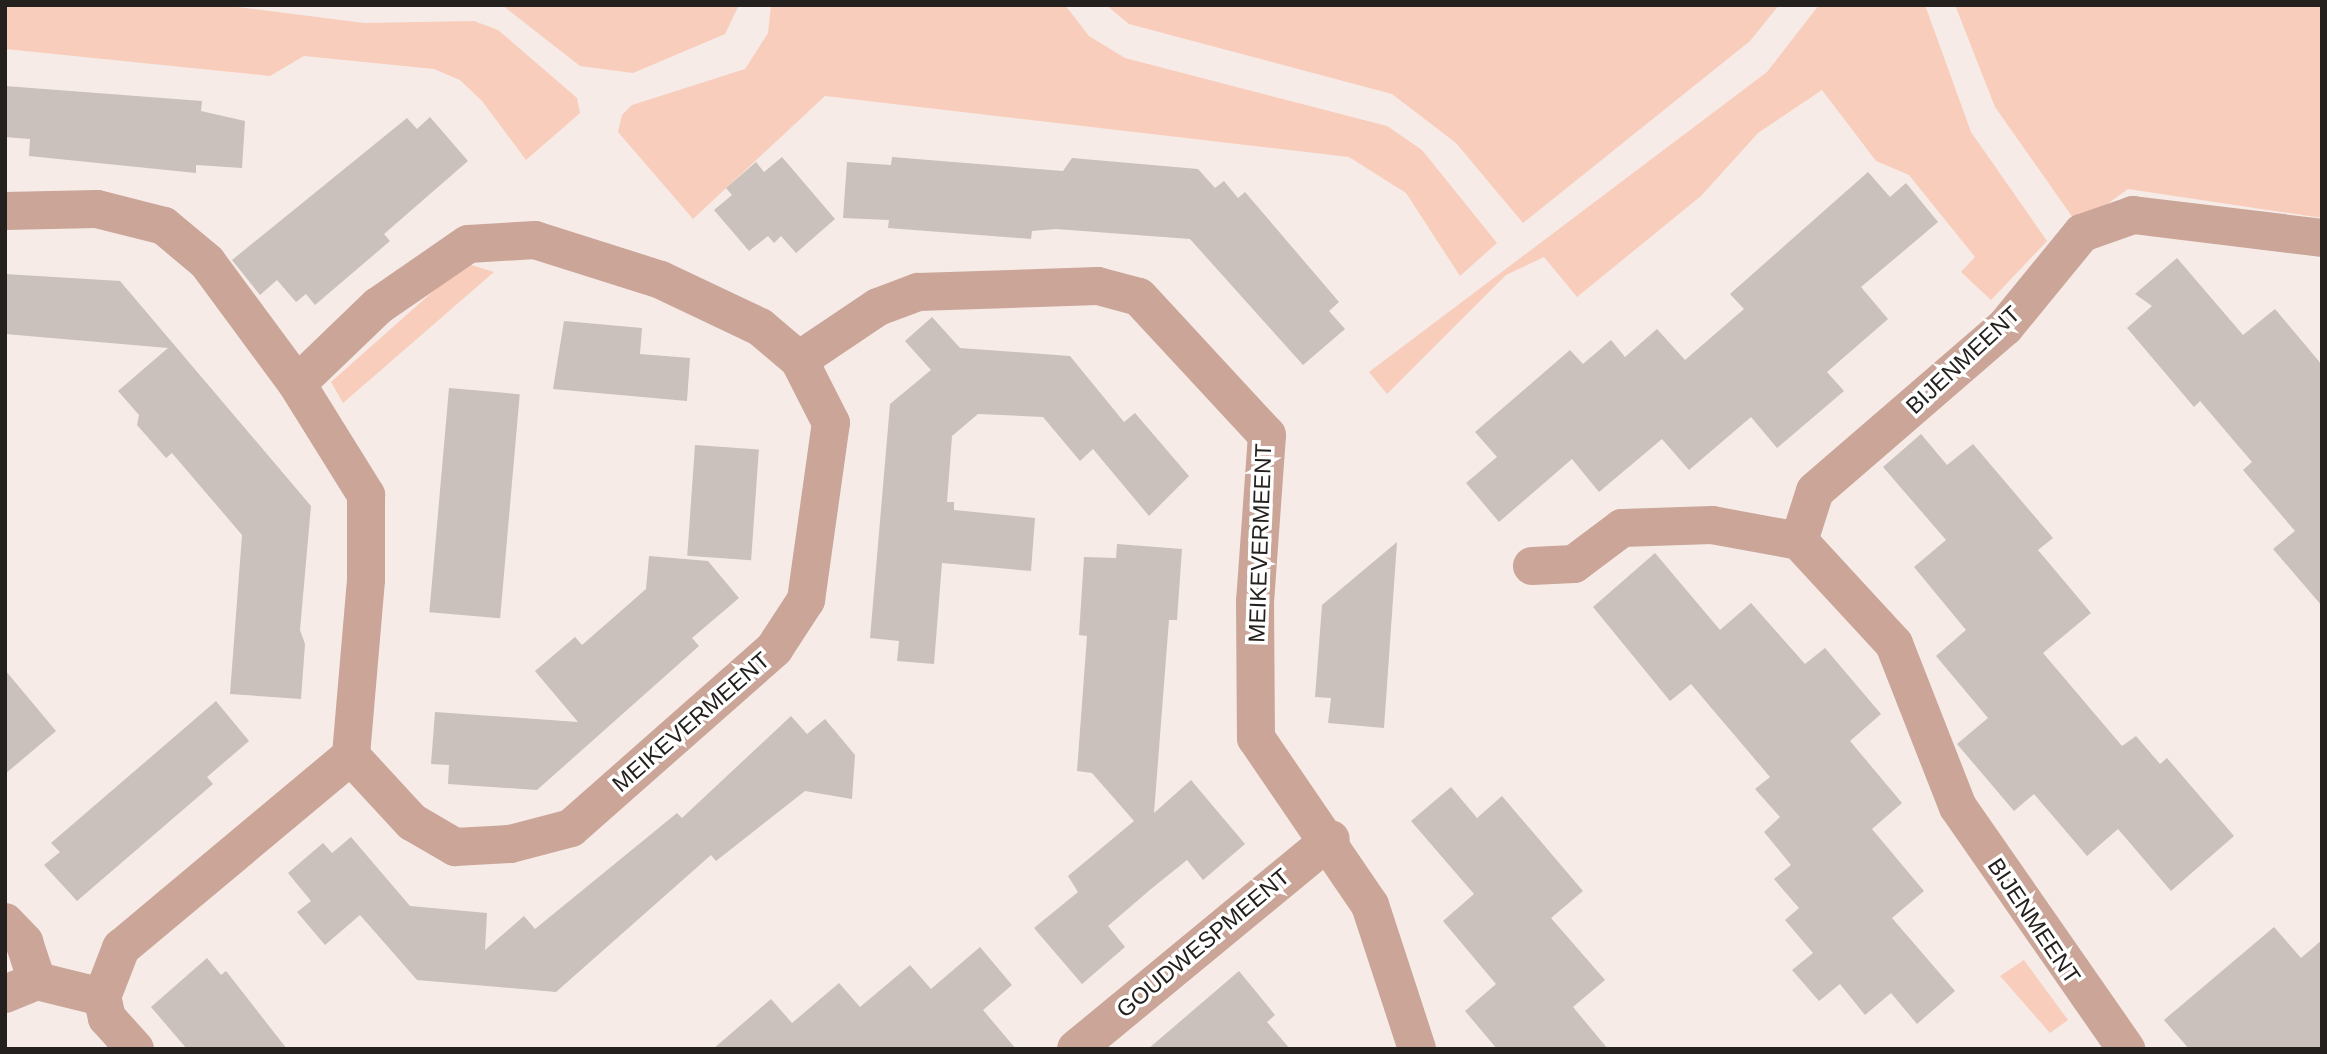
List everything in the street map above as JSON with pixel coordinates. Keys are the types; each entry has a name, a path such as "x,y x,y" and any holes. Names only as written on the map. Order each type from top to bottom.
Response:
{"street":[{"path":"5,211 97,209 164,226 207,262 297,384 366,495 366,580 351,756 121,948 102,997 107,1018 135,1049"},
{"name":"BIJENMEENT","path":"2126,1049 1958,807 1894,644 1800,541 1815,491 2005,327 2082,233 2133,215 2322,238"},
{"name":"MEIKEVERMEENT","path":"297,384 378,306 468,244 535,240 661,280 760,327 799,360 831,423 806,600 774,649 571,828 510,844 455,847 412,822 351,756"},
{"name":"MEIKEVERMEENT","path":"799,360 878,307 918,292 1097,286 1139,297 1267,435 1255,601 1256,738 1331,839"},
{"path":"1532,566 1574,565 1622,528 1712,525 1800,541"},
{"path":"1331,839 1370,905 1417,1049"},
{"name":"GOUDWESPMEENT","path":"1076,1049 1331,839"},
{"path":"5,922 24,942 21,988 102,997"}],"shaded area":[{"path":"5,5 222,5 364,23 474,21 498,30 577,98 580,113 526,160 482,101 460,80 434,69 304,56 270,76 5,49"},
{"path":"502,5 739,5 725,34 633,73 580,66"},
{"path":"771,5 1065,5 1089,36 1125,58 1387,126 1422,150 1497,243 1460,276 1406,193 1349,157 825,96 693,219 618,132 622,115 632,105 745,69 768,33"},
{"path":"1106,5 1779,5 1750,41 1523,223 1456,143 1392,94 1129,24"},
{"path":"1819,5 1925,5 1971,132 2047,241 1991,300 1961,272 1975,257 1909,175 1876,161 1822,90 1758,133 1701,196 1577,297 1544,257 1506,275 1387,394 1369,372 1767,72"},
{"path":"1955,5 2322,5 2322,218 2128,189 2078,225 1995,107"},
{"path":"465,263 494,272 343,403 331,382"},
{"path":"2024,960 2068,1020 2050,1033 2000,976"}],"building":[{"path":"5,86 202,101 201,111 245,121 242,168 196,165 196,173 29,156 30,139 5,137"},
{"path":"430,117 468,161 384,234 390,241 315,305 306,294 296,302 277,280 260,295 232,260 407,118 417,129"},
{"path":"782,157 835,219 796,253 781,236 774,243 768,236 749,251 714,210 732,195 726,188 756,162 764,172"},
{"path":"892,157 1063,171 1072,158 1198,169 1215,188 1224,181 1238,198 1245,192 1339,302 1329,311 1345,329 1303,365 1190,239 1056,229 1032,231 1031,239 888,228 889,220 843,218 847,162 891,165"},
{"path":"1868,172 1890,197 1906,183 1938,222 1861,287 1888,319 1827,372 1844,391 1777,448 1751,417 1689,470 1662,439 1599,492 1572,459 1499,522 1466,483 1497,457 1475,432 1570,350 1583,364 1611,340 1625,357 1657,329 1685,360 1744,309 1730,294"},
{"path":"2177,258 2243,335 2275,309 2322,365 2322,606 2273,549 2295,531 2243,470 2252,462 2200,401 2194,407 2127,328 2152,306 2135,294"},
{"path":"5,274 120,281 311,506 300,630 305,644 301,699 230,694 242,535 172,453 166,458 137,425 139,415 118,391 168,348 5,334"},
{"path":"932,317 960,348 1070,356 1124,422 1135,413 1189,476 1149,516 1093,449 1080,461 1043,417 978,414 952,436 947,502 954,502 954,510 1035,518 1031,571 942,563 934,664 897,661 899,641 870,638 890,404 931,370 905,341"},
{"path":"564,321 642,328 640,354 690,358 687,401 553,389"},
{"path":"449,388 520,394 500,618 429,612"},
{"path":"1921,434 1947,465 1973,444 2053,538 2038,550 2091,613 2043,653 2122,746 2136,736 2160,764 2167,758 2234,836 2171,891 2118,829 2087,856 2034,794 2014,811 1957,744 1988,718 1936,656 1966,630 1914,567 1946,540 1883,467"},
{"path":"695,445 759,449 751,560 687,556"},
{"path":"1397,542 1384,728 1328,723 1331,698 1315,697 1322,605"},
{"path":"1117,544 1182,549 1177,620 1169,620 1154,813 1191,780 1245,844 1203,880 1187,860 1151,889 1108,926 1125,947 1082,984 1034,928 1078,892 1068,876 1134,821 1092,773 1077,771 1087,636 1079,635 1084,557 1116,558"},
{"path":"1655,553 1720,630 1751,603 1805,664 1825,648 1881,714 1850,741 1902,803 1872,829 1924,891 1892,918 1955,991 1917,1024 1891,993 1865,1015 1840,984 1819,1001 1792,970 1813,953 1785,920 1799,908 1774,879 1791,865 1764,832 1780,817 1755,789 1770,777 1691,684 1670,701 1593,607"},
{"path":"649,556 708,561 739,598 692,638 699,646 537,790 448,784 449,765 431,764 435,712 578,722 535,671 575,637 582,645 646,589"},
{"path":"5,670 56,731 5,774"},
{"path":"216,701 249,741 207,777 213,784 77,901 44,865 60,852 51,843"},
{"path":"791,716 807,734 825,719 855,755 852,799 805,791 716,861 711,855 556,992 417,980 360,915 325,945 297,912 311,901 288,873 323,843 332,853 351,837 410,906 487,913 485,950 524,916 535,929 677,813 682,818"},
{"path":"1451,787 1477,818 1502,796 1583,891 1551,918 1605,980 1573,1007 1608,1049 1497,1049 1465,1011 1496,984 1443,921 1474,894 1411,821"},
{"path":"2274,927 2301,958 2322,940 2322,1049 2189,1049 2164,1020"},
{"path":"980,947 1012,985 983,1010 1016,1049 713,1049 771,999 792,1023 839,983 860,1007 910,965 931,989"},
{"path":"207,958 221,975 226,971 287,1049 187,1049 151,1007"},
{"path":"1239,971 1275,1015 1267,1022 1290,1049 1148,1049"}]}
